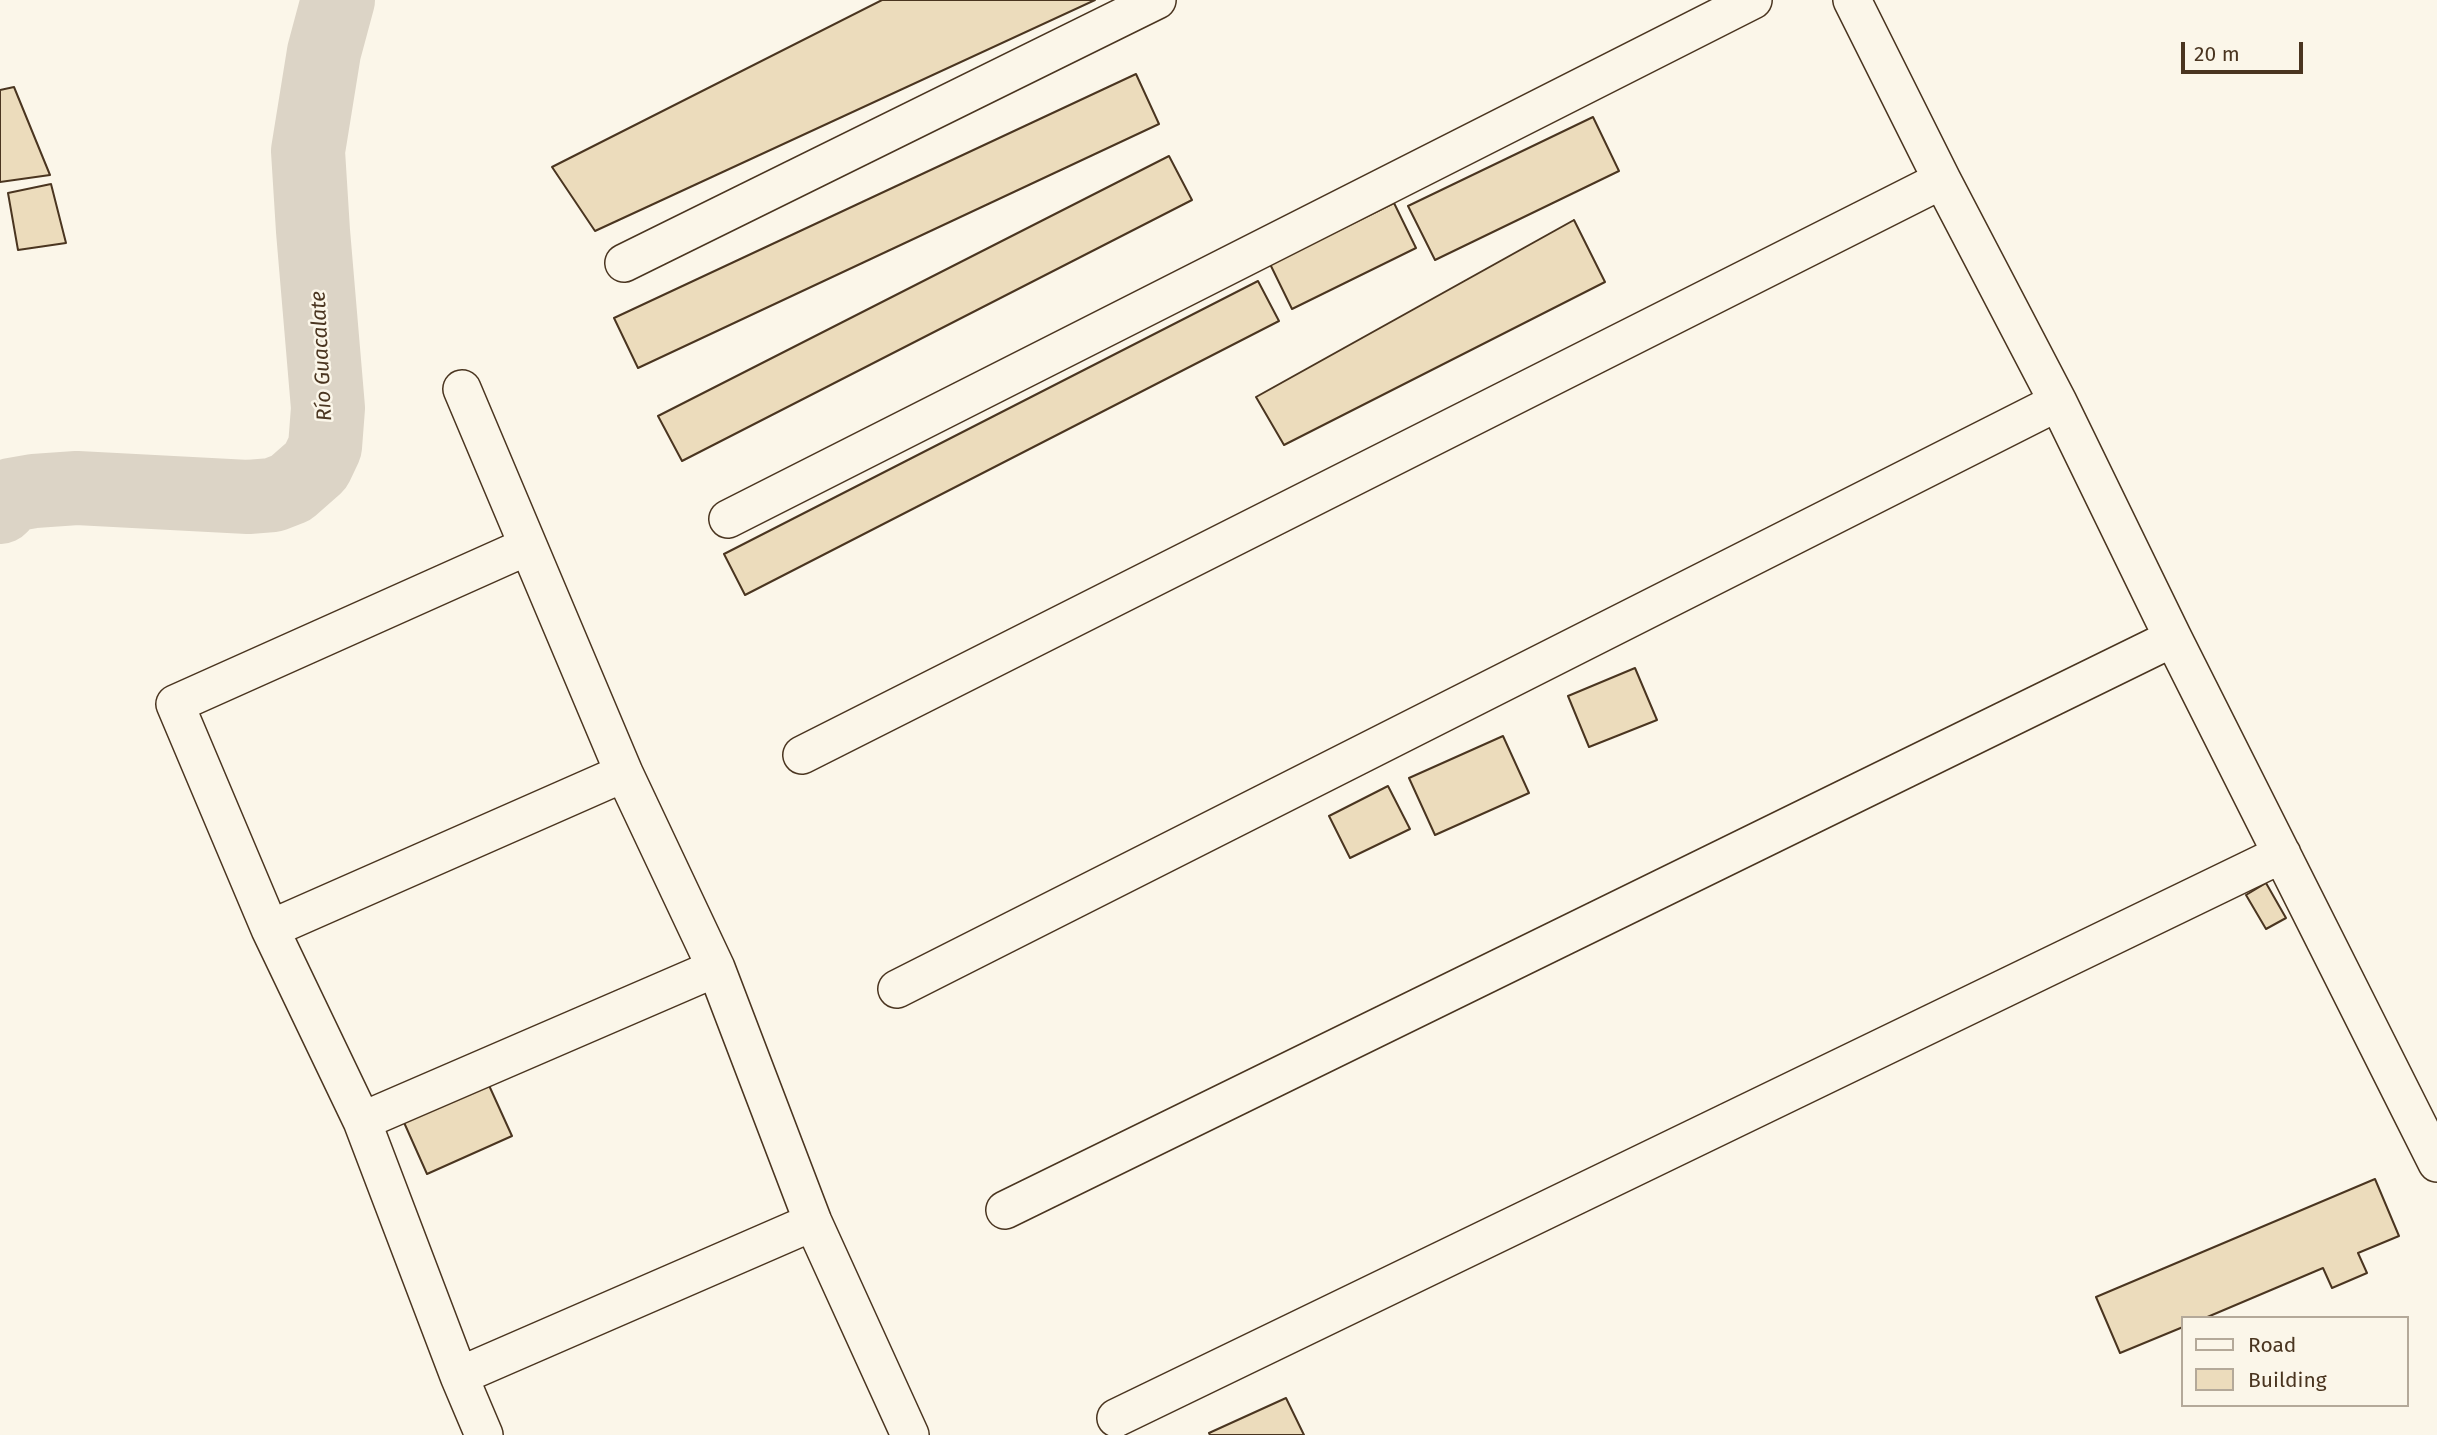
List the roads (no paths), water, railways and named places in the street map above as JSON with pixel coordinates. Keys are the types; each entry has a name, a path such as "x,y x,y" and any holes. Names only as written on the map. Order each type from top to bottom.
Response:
{"street":[{"path":"624,263 1157,0"},
{"path":"728,519 1753,0"},
{"path":"1852,0 2058,402 2173,638 2437,1163"},
{"path":"802,755 1942,180"},
{"path":"462,389 624,773 716,968 813,1222 904,1433"},
{"path":"897,989 2058,402"},
{"path":"484,1435 362,1121 270,929 175,704 528,546"},
{"path":"1005,1210 2173,638"},
{"path":"270,929 624,773"},
{"path":"1116,1418 2282,854"},
{"path":"362,1121 716,968"},
{"path":"459,1376 813,1222"}],"waterway":[{"name":"Río Guacalate","path":"0,507 11,495 77,488 248,497 273,495 291,488 316,466 325,447 328,408 308,151 324,52 338,0"}]}
